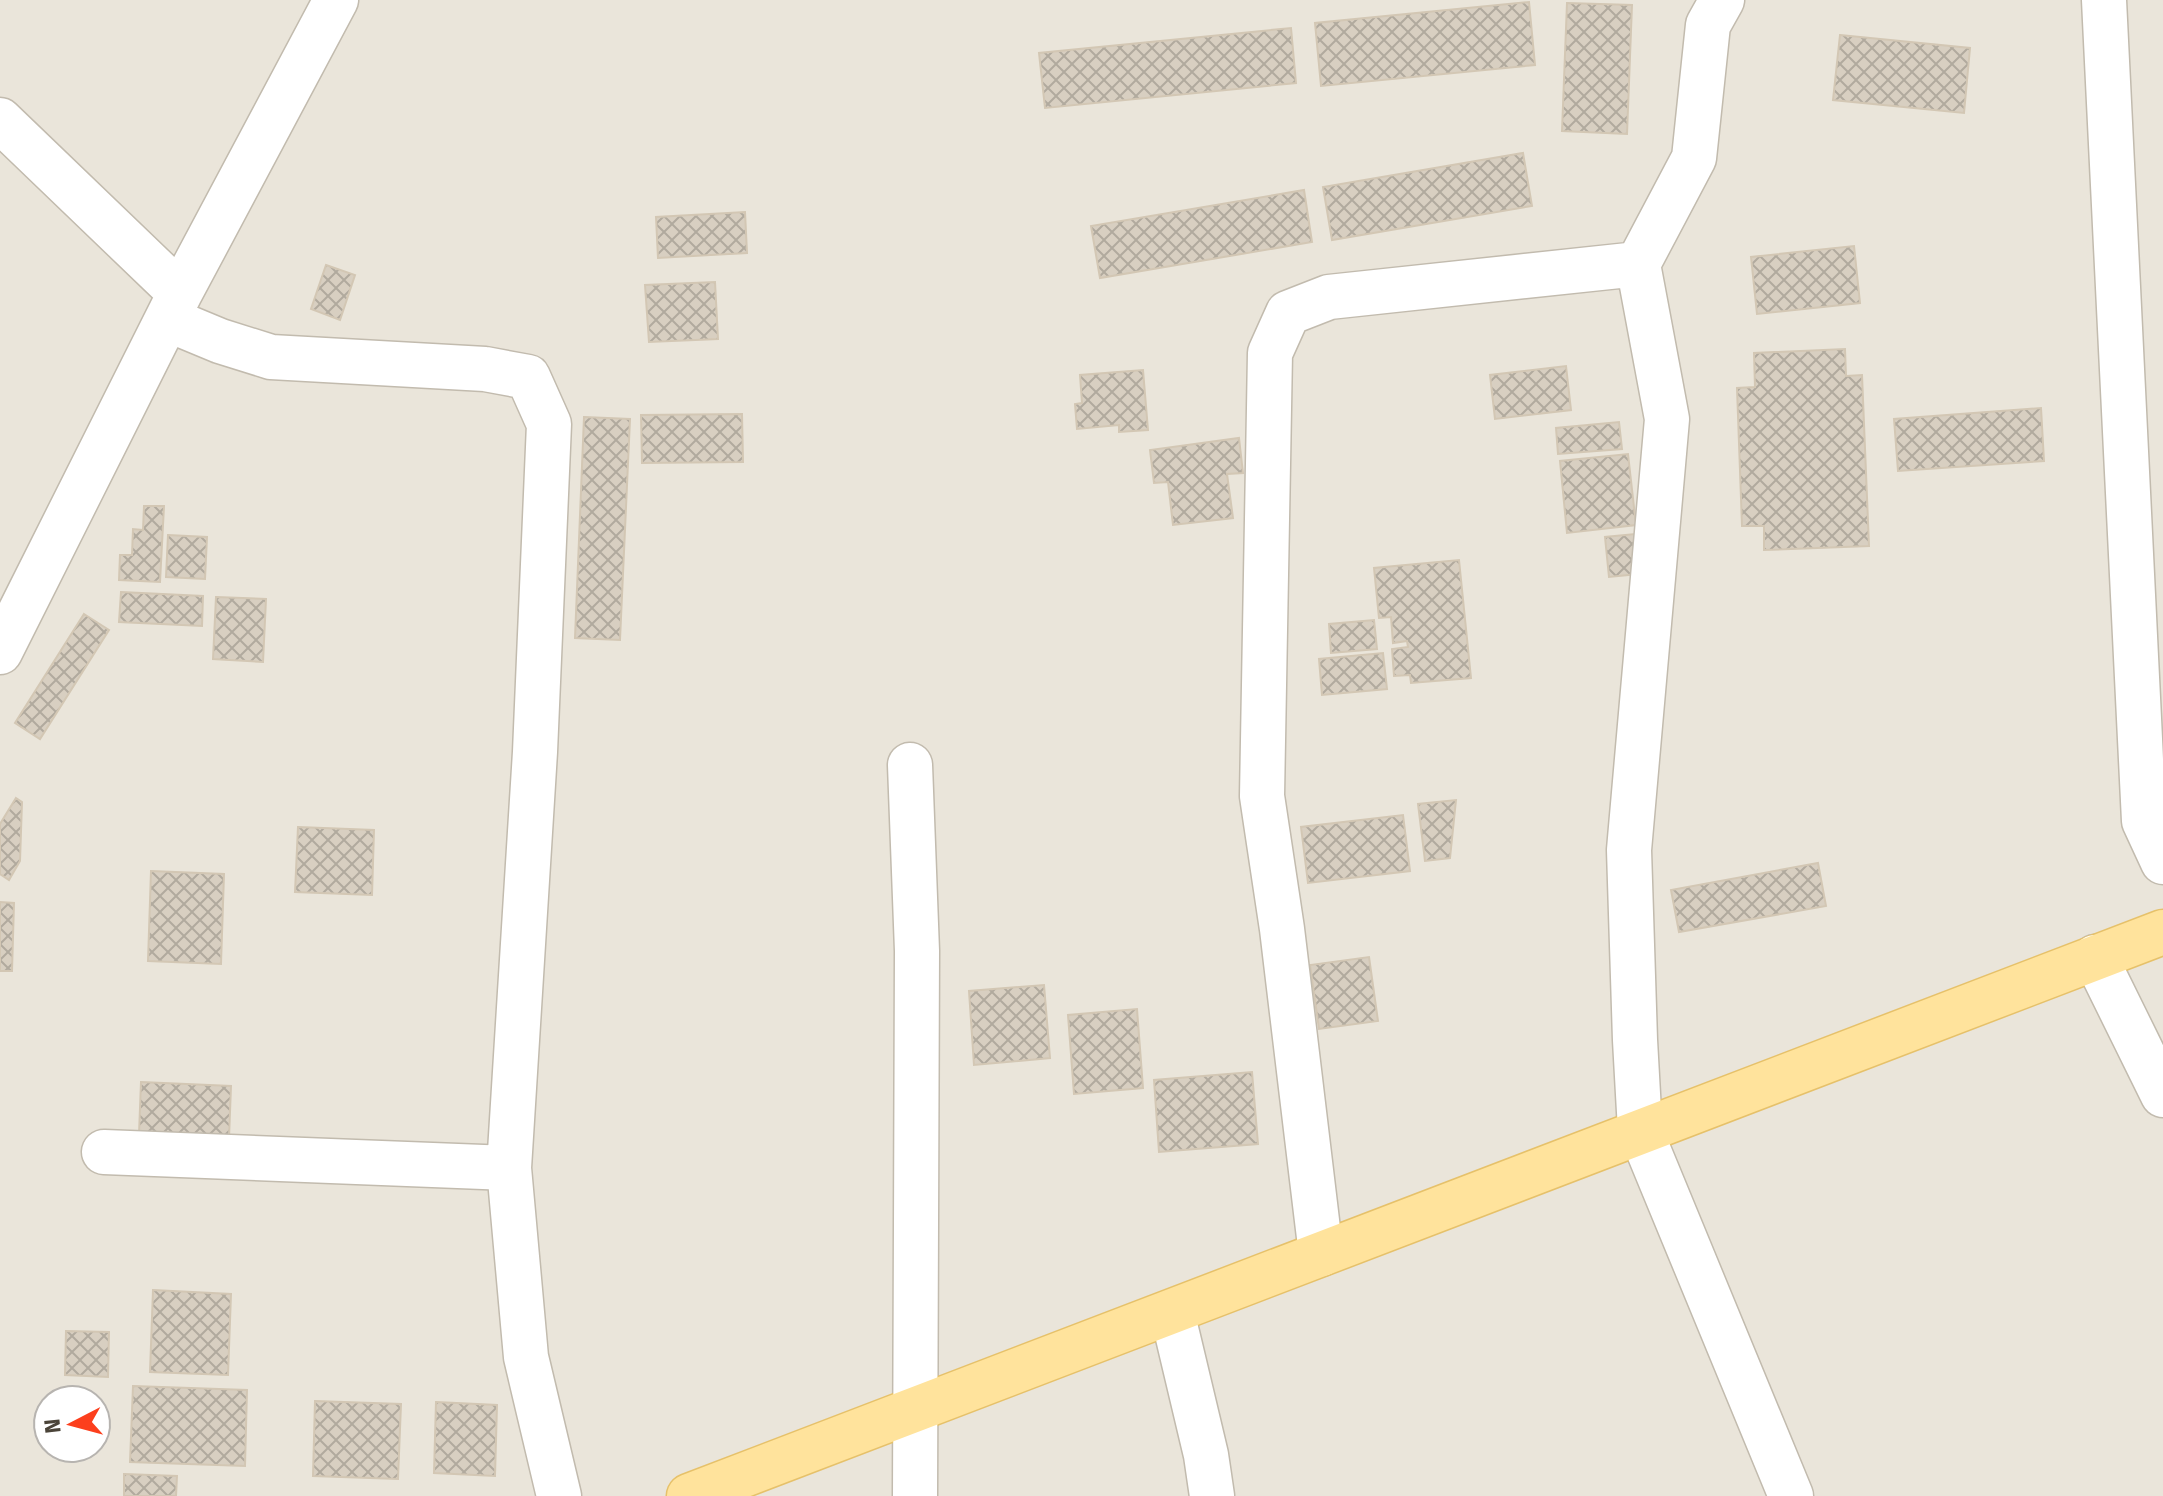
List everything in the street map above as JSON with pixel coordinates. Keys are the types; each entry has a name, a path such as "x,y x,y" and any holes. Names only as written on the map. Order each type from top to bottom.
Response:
{"main road":[{"path":"689,1496 2163,932"}],"street":[{"path":"0,652 173,306 336,0"},
{"path":"1722,0 1708,25 1694,158 1638,264 1667,419 1629,850 1635,1040 1640,1130 1791,1496"},
{"path":"2104,0 2144,821 2163,862"},
{"path":"0,120 173,306 220,341 271,357 485,369 528,377 549,424 535,752 509,1168 526,1357 559,1496"},
{"path":"1321,1254 1282,929 1262,796 1270,353 1288,313 1329,297 1638,264"},
{"path":"910,765 917,951 915,1496"},
{"path":"2095,957 2163,1095"},
{"path":"104,1152 509,1168"},
{"path":"1172,1312 1206,1455 1212,1496"}],"shaded area":[{"path":"0,0 2163,0 2163,1496 0,1496"}],"building":[{"path":"1529,2 1535,65 1321,86 1315,23"},
{"path":"1567,3 1632,5 1627,134 1562,131"},
{"path":"1291,28 1296,83 1045,108 1039,53"},
{"path":"1840,35 1970,48 1964,113 1833,100"},
{"path":"1523,153 1532,206 1332,240 1323,187"},
{"path":"1304,190 1312,242 1100,278 1091,226"},
{"path":"745,212 747,253 658,258 656,217"},
{"path":"1854,246 1860,303 1757,314 1751,257"},
{"path":"326,265 355,275 340,320 311,309"},
{"path":"715,282 718,339 649,342 645,285"},
{"path":"1845,349 1846,376 1862,375 1869,546 1764,550 1764,526 1742,526 1737,388 1755,387 1754,353"},
{"path":"1566,366 1571,410 1495,419 1490,375"},
{"path":"1143,370 1148,430 1119,432 1119,425 1077,429 1075,404 1082,403 1080,375"},
{"path":"2041,408 2044,461 1898,471 1894,419"},
{"path":"742,414 743,462 642,463 641,415"},
{"path":"584,417 630,419 620,640 575,638"},
{"path":"1619,422 1622,449 1558,454 1556,428"},
{"path":"1239,438 1243,473 1227,474 1233,518 1173,525 1168,482 1154,483 1150,450"},
{"path":"1628,454 1636,525 1567,533 1560,461"},
{"path":"144,506 164,506 160,582 119,580 120,555 132,555 133,529 143,530"},
{"path":"1635,534 1638,574 1609,577 1605,537"},
{"path":"168,535 207,537 205,579 166,577"},
{"path":"1459,560 1471,678 1411,683 1410,675 1394,676 1392,649 1408,647 1407,641 1393,643 1391,617 1379,618 1374,568"},
{"path":"121,592 203,596 202,626 119,622"},
{"path":"216,597 266,599 263,662 213,659"},
{"path":"84,614 109,630 40,739 15,723"},
{"path":"1374,620 1377,649 1331,653 1329,624"},
{"path":"1383,653 1387,689 1322,695 1319,659"},
{"path":"16,798 22,802 20,861 9,880 0,874 0,824"},
{"path":"1456,800 1450,858 1425,861 1418,804"},
{"path":"1403,815 1410,871 1308,883 1301,827"},
{"path":"298,827 374,830 372,895 295,892"},
{"path":"1818,863 1826,906 1679,932 1671,890"},
{"path":"151,871 224,874 221,964 148,961"},
{"path":"0,902 14,903 12,971 0,971"},
{"path":"1369,957 1378,1021 1319,1029 1310,965"},
{"path":"1044,985 1050,1058 974,1065 969,991"},
{"path":"1137,1009 1143,1088 1074,1094 1068,1015"},
{"path":"1252,1072 1258,1144 1159,1152 1154,1080"},
{"path":"141,1082 231,1086 229,1138 139,1134"},
{"path":"153,1290 231,1294 228,1375 150,1372"},
{"path":"66,1331 109,1332 108,1377 65,1375"},
{"path":"133,1386 247,1390 245,1466 130,1462"},
{"path":"315,1401 401,1404 398,1479 313,1476"},
{"path":"436,1402 497,1405 495,1476 434,1473"},
{"path":"124,1474 177,1476 176,1496 124,1496"}]}
